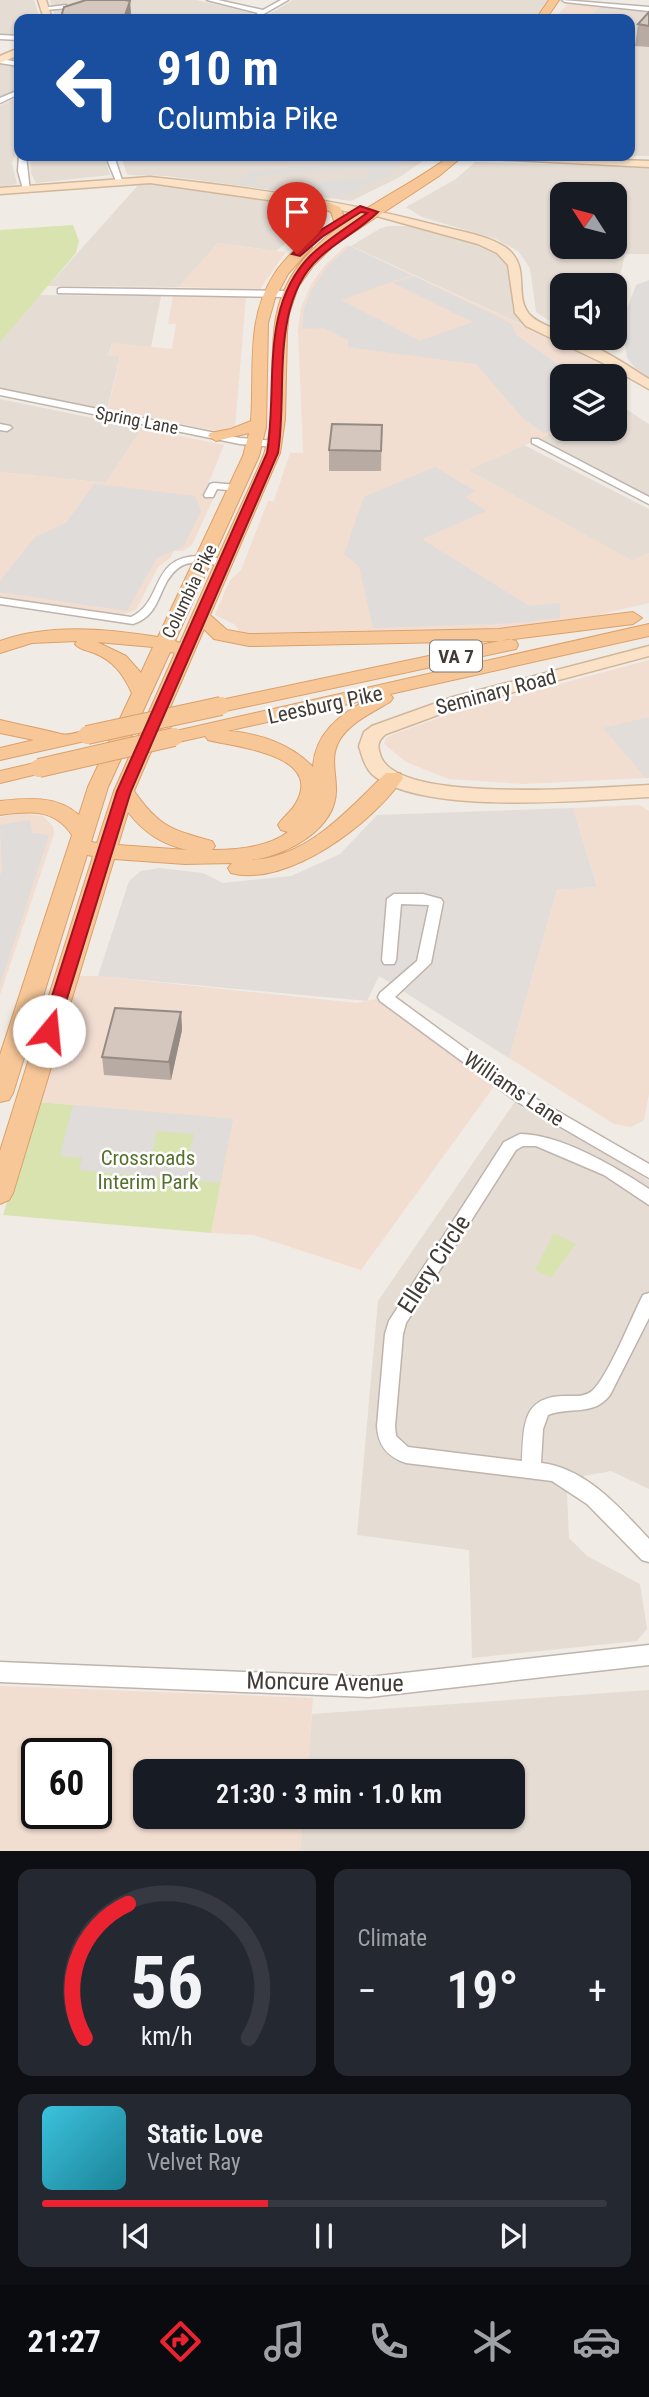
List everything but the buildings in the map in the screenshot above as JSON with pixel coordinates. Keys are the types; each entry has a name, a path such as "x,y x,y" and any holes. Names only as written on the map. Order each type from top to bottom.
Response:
{"main road":[{"name":"Columbia Pike","path":"0,1193 124,791 262,480 275,444 280,332 289,294 300,273 320,252 367,210 434,161"},
{"name":"Columbia Pike","path":"0,1093 79,841 105,771 238,488 255,444 260,326 269,293 297,254 340,221 367,210 429,177 450,161"},
{"path":"590,161 649,164"},
{"path":"0,191 150,180 367,210 464,236 501,250 514,264 517,299 522,313 531,323 550,332"},
{"path":"317,202 336,210 340,221"},
{"path":"587,350 649,385"},
{"path":"216,436 242,431 257,424"},
{"path":"201,617 221,635 249,640 499,635 644,620"},
{"name":"Leesburg Pike","path":"0,777 401,688 644,620"},
{"name":"Leesburg Pike","path":"0,754 52,740 644,620"},
{"path":"0,648 25,639 58,634 164,643 183,655"},
{"path":"0,659 20,650 49,643 92,646 109,651 124,662 141,692"},
{"name":"Seminary Road","path":"374,759 368,746 371,736 396,722 493,691 649,651"},
{"path":"0,808 29,804 51,806 71,818 79,841 104,851 199,858 252,855 280,845 304,831 322,808 326,795 324,754 330,738 349,719 401,688"},
{"path":"0,726 52,740"},
{"path":"124,791 143,820 156,831 176,841 209,847 243,845 274,834 292,822 307,803 310,782 306,772 280,749 250,739 219,736 174,737"},
{"path":"0,760 52,740"},
{"path":"374,759 379,769 412,786 471,794 519,796 649,790"},
{"path":"374,759 434,789"},
{"path":"199,858 241,869 276,865 297,859 325,842 393,778"}],"street":[{"path":"210,0 264,12"},
{"path":"260,14 285,0"},
{"path":"564,0 648,9"},
{"path":"44,4 66,7"},
{"path":"22,161 27,189"},
{"path":"112,161 120,181"},
{"path":"61,291 289,294"},
{"name":"Spring Lane","path":"0,392 255,444 275,444"},
{"path":"535,441 649,501"},
{"path":"212,491 238,488"},
{"path":"0,601 133,621 146,614 172,568 186,560 225,562"},
{"name":"Williams Lane","path":"389,960 394,899 436,902 424,963 385,998 522,1097 649,1171"},
{"name":"Ellery Circle","path":"649,1198 610,1171 537,1140 520,1140 510,1146 398,1321 394,1334 386,1426 386,1438 395,1450 407,1455 554,1473 568,1479 617,1520 649,1553"},
{"path":"531,1470 536,1419 542,1407 551,1404 586,1405 601,1394 649,1300"},
{"name":"Moncure Avenue","path":"0,1672 369,1687 649,1655"}],"shaded area":[{"path":"0,0 34,0 38,14 14,14 14,36 0,35"},
{"path":"50,0 196,0 253,13 251,14 54,14"},
{"path":"293,0 548,0 538,14 269,14"},
{"path":"569,2 600,6 592,14 559,14"},
{"path":"600,6 649,11 649,156 635,156 635,14 592,14"},
{"path":"0,64 14,66 14,90 0,97"},
{"path":"14,99 12,163 17,184 0,187 0,106"},
{"path":"30,161 106,161 110,175 36,183 31,173"},
{"path":"123,161 423,161 400,177 351,201 167,176 127,174"},
{"path":"365,161 397,161 404,165 392,172 387,171 388,174 371,183 362,184 365,185 348,195 305,195 236,182 250,171","holes":["366,167 371,176 299,184 293,190 252,184 260,176"]},
{"path":"475,162 649,167 649,254 627,254 627,182 550,182 550,259 624,259 621,273 550,273 550,321 536,312 530,268 518,251 496,239 422,217 406,207 456,179"},
{"path":"141,182 322,209 325,216 308,225 276,251 218,243 179,287 48,286"},
{"path":"389,226 408,226 497,251 509,266 513,310 534,330 351,246"},
{"path":"218,243 286,252 260,289 179,287"},
{"path":"347,245 550,338 550,350 577,350 606,364 550,364 550,434 468,470 632,561 649,553 649,603 589,617 500,628 241,633 234,624 215,615 230,580 241,570 268,501 274,501 290,453 303,453 298,329 301,308 311,284 326,264"},
{"path":"350,246 411,275 341,300 420,341 473,322 393,283 414,276 512,324 516,335 558,364 550,364 550,431 544,433 524,419 476,364 348,347 348,340 324,328 302,329 304,309 312,289 328,266"},
{"path":"649,280 649,378 627,358 627,309 636,285"},
{"path":"40,295 161,296 151,347 112,344 108,355 120,356 107,410 0,388 0,340"},
{"path":"173,296 246,297 235,428 217,431 108,409 120,357 108,355 113,343 172,349 176,324 168,324"},
{"path":"0,399 142,428 106,483 0,472"},
{"path":"627,410 649,424 649,498 536,440 550,434 550,441 627,441"},
{"path":"142,428 224,445 204,494 215,495 192,545 183,551 174,551 170,558 158,567 136,610 124,614 120,619 0,598 0,472 106,483"},
{"path":"524,445 649,509 649,553 632,561 468,470"},
{"path":"435,467 475,491 465,497 486,511 422,539 529,606 560,603 560,618 514,623 373,628 359,566 344,554 364,497"},
{"path":"94,484 195,496 201,511 183,547 157,558 127,611 0,592 0,581 35,537 66,523"},
{"path":"649,660 649,717 604,729 645,778 523,784 449,779 406,762 384,744 386,738 394,734 458,711"},
{"path":"649,717 649,778 645,778 603,728"},
{"path":"640,805 649,811 649,1094 644,1120 631,1127 614,1124 509,1058 557,890 597,887 573,808"},
{"path":"573,808 597,887 557,890 509,1058 379,976 367,1001 98,976 129,881 141,871 160,868 203,873 223,883 291,876 340,854 377,815"},
{"path":"20,813 43,816 53,826 54,834 0,995 0,817"},
{"path":"30,820 32,833 49,835 0,985 0,825"},
{"path":"76,976 98,976 357,1003 385,997 498,1081 361,1270 253,1235 211,1233 233,1119 38,1102"},
{"path":"519,1096 649,1181 649,1489 611,1471 584,1476 567,1492 569,1538 587,1556 640,1584 647,1629 637,1641 472,1658 469,1550 357,1535 378,1301"},
{"path":"73,1105 233,1119 220,1183 79,1170 82,1158 60,1156","holes":["157,1131 194,1134 188,1162 151,1159"]},
{"path":"0,1686 313,1698 308,1759 133,1759 133,1829 302,1829 300,1851 0,1851"},
{"path":"649,1690 649,1851 300,1851 302,1829 525,1829 525,1759 308,1759 312,1714"}],"green space":[{"path":"73,225 79,241 76,253 0,342 0,230"},
{"name":"Crossroads Interim Park","path":"38,1102 233,1119 211,1233 3,1215"},
{"path":"554,1233 576,1244 551,1278 535,1270"}],"route":[{"path":"49,1031 124,791 147,734 267,470 277,428 280,332 286,301 297,278 314,257 374,212 360,209 319,235 297,254"}]}
